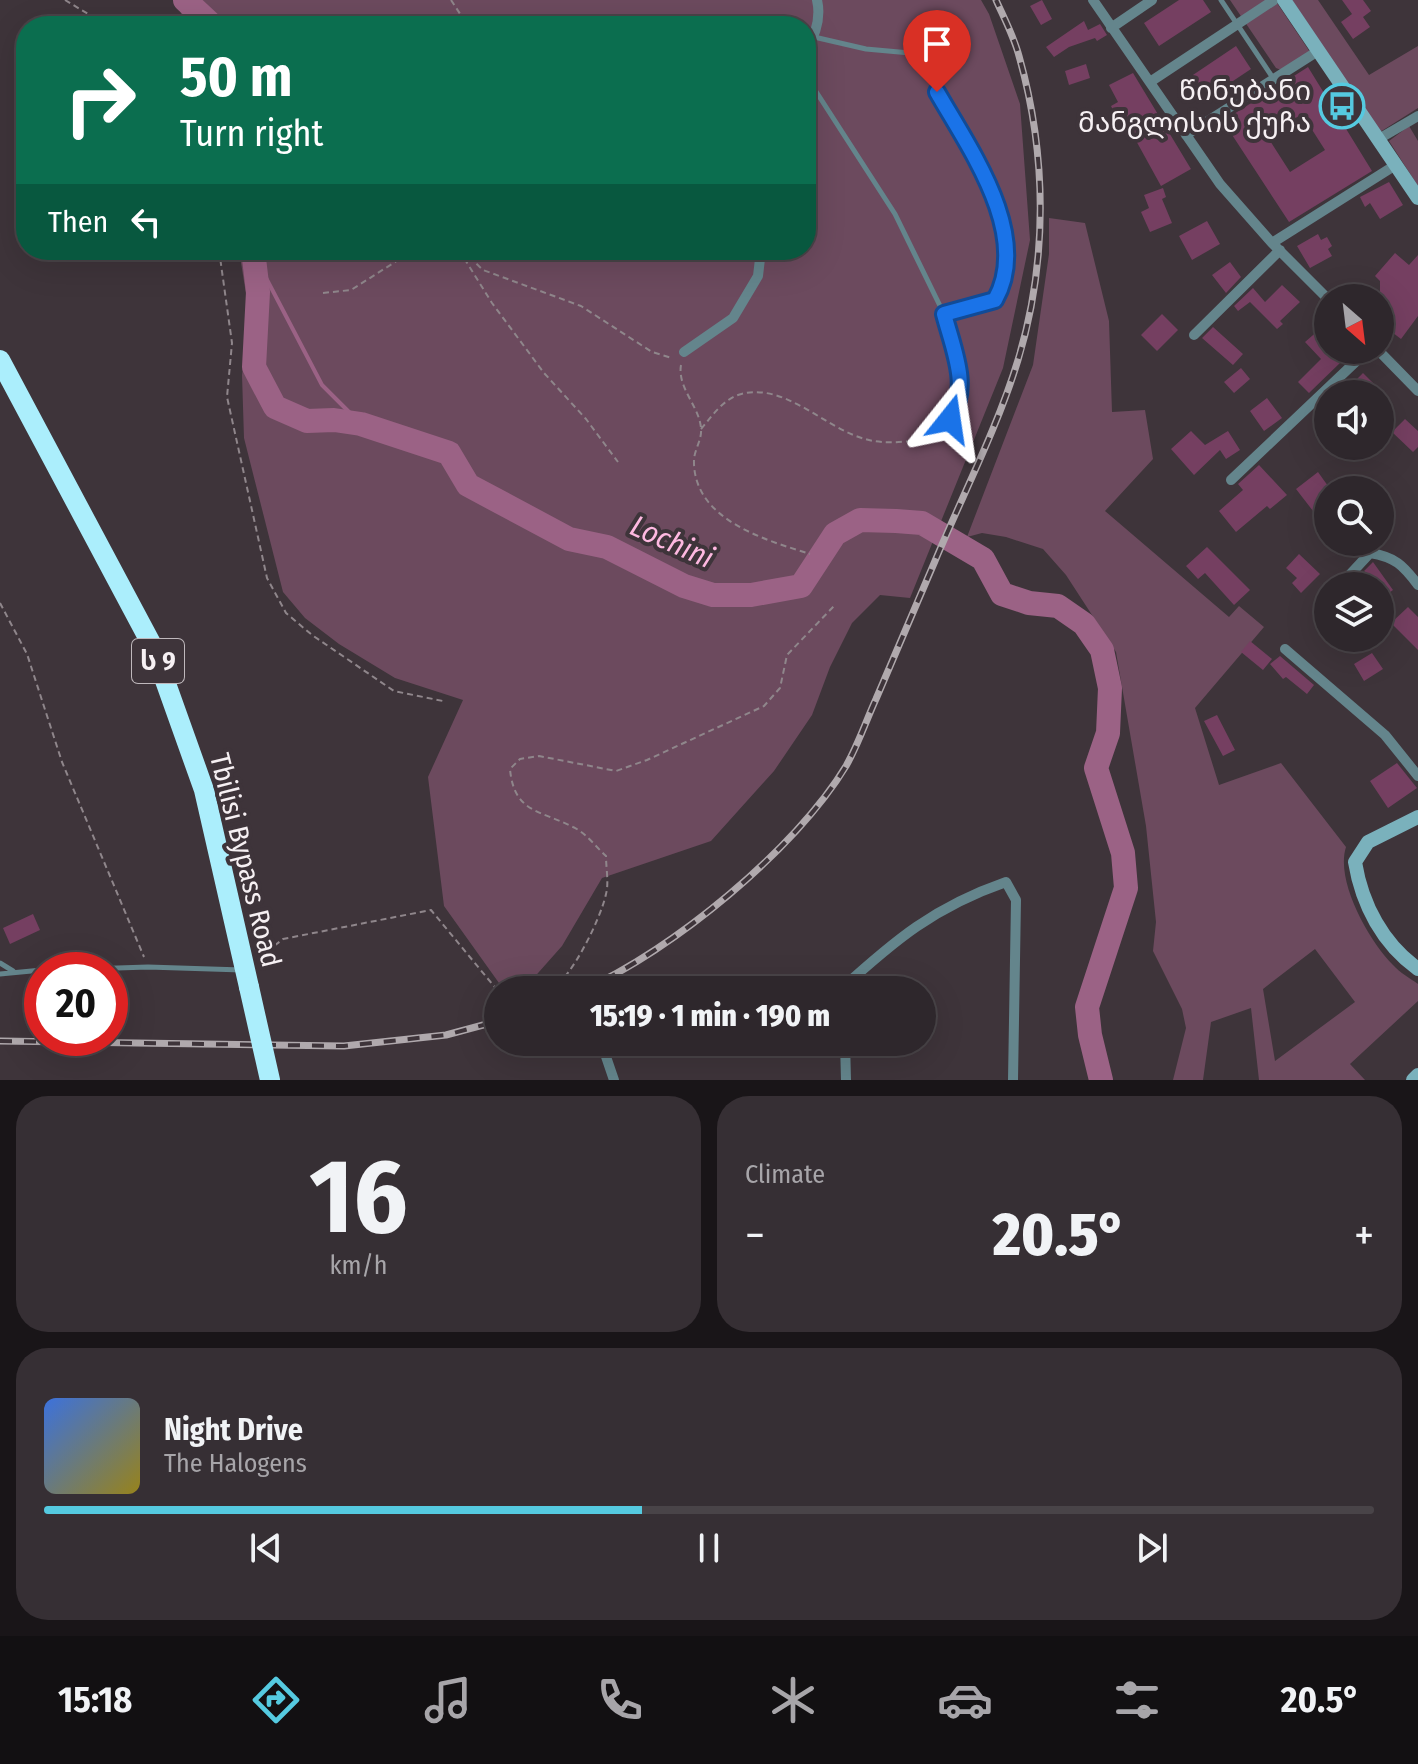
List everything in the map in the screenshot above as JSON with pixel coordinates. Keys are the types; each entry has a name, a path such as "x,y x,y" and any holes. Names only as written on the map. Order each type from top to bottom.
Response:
{"highway":[{"name":"Tbilisi Bypass Road","path":"0,360 153,647 204,790 270,1080"}],"street":[{"path":"816,25 817,0"},
{"path":"1093,0 1220,184 1314,285"},
{"path":"1111,28 1152,0"},
{"path":"1150,82 1274,0"},
{"path":"1284,0 1418,198"},
{"path":"1186,135 1318,51"},
{"path":"1377,140 1418,116"},
{"path":"1194,335 1276,247 1394,166"},
{"path":"684,352 733,318 758,276 760,260"},
{"path":"1231,480 1353,364"},
{"path":"1392,364 1418,391"},
{"path":"1352,572 1370,553 1389,556 1401,563 1418,585"},
{"path":"1285,649 1385,735 1418,776"},
{"path":"1418,817 1368,842 1355,862 1360,892 1379,928 1398,954 1418,969"},
{"path":"855,976 922,921 965,896 1006,882 1016,900 1013,1080"},
{"path":"606,1056 614,1080"},
{"path":"845,1056 846,1080"},
{"path":"1413,1080 1418,1075"}],"lane":[{"path":"1221,0 1274,79"},
{"path":"816,37 866,49 910,53 925,69 988,182 1008,245 1003,285 995,300 944,314"},
{"path":"816,92 895,214 944,314 962,387 959,405 941,433"},
{"path":"0,963 14,972"},
{"path":"128,968 148,967 247,979"},
{"path":"0,974 24,971"}],"path":[{"path":"65,0 91,16"},
{"path":"220,260 232,343 227,397 267,578 286,613 312,635 394,691 443,701"},
{"path":"323,293 351,290 398,260"},
{"path":"467,260 492,303 544,373 586,419 618,462"},
{"path":"472,260 483,270 581,306 652,352 671,358 684,352"},
{"path":"684,352 680,371 701,429"},
{"path":"810,554 754,536 718,513 698,479 694,460 701,429 723,403 740,394 775,395 866,440 919,441 941,433"},
{"path":"0,603 27,654 62,762 148,967"},
{"path":"568,976 607,893 606,856 577,828 524,807 511,785 510,769 520,759 539,756 616,771 764,706 780,688 787,655 834,606"},
{"path":"247,979 283,939 431,910 486,976"}],"shaded area":[{"path":"175,0 981,0 989,14 1020,104 1030,240 1003,368 910,598 880,595 852,623 830,667 812,715 774,771 711,841 602,878 562,946 535,976 494,976 444,906 428,777 463,700 395,678 339,644 305,618 283,592 244,438 242,375 250,319 241,260 816,260 816,16 182,16"},
{"path":"1230,0 1275,0 1310,52 1281,70 1276,68"},
{"path":"1292,0 1318,0 1369,75 1418,46 1418,108 1380,132"},
{"path":"1409,126 1418,141 1418,186 1389,141"},
{"path":"1049,218 1085,223 1109,321 1112,412 1145,410 1153,459 1105,511 1229,617 1239,606 1264,627 1195,708 1219,785 1281,763 1346,847 1345,876 1350,893 1374,941 1396,968 1418,984 1418,1001 1350,1064 1365,1080 1259,1080 1251,1008 1211,1022 1203,1080 1173,1080 1186,1028 1182,1009 1153,951 1156,922 1146,826 1116,652 1066,575 1043,549 982,533 967,537 1033,365 1049,254","holes":["1315,949 1355,1002 1275,1061 1263,989"]}],"building":[{"path":"1042,0 1052,19 1041,25 1030,6"},
{"path":"1179,0 1203,0 1211,12 1159,46 1144,23"},
{"path":"1342,0 1363,0 1371,11 1363,17 1370,27 1353,39 1341,22 1352,14"},
{"path":"1084,21 1088,30 1100,24 1107,35 1097,41 1095,38 1069,47 1054,57 1046,47"},
{"path":"1236,46 1251,69 1200,103 1184,81"},
{"path":"1086,64 1090,78 1069,85 1065,71"},
{"path":"1308,67 1372,171 1289,222 1223,121","holes":["1302,114 1325,150 1290,172 1267,136"]},
{"path":"1133,73 1191,169 1161,186 1123,117 1118,120 1111,106 1118,102 1109,85"},
{"path":"1389,182 1403,205 1380,219 1370,203 1365,207 1360,197"},
{"path":"1163,188 1166,197 1162,199 1172,223 1150,232 1141,212 1149,208 1144,195"},
{"path":"1207,221 1220,244 1192,260 1179,236"},
{"path":"1318,234 1321,240 1327,237 1332,246 1328,249 1332,256 1310,268 1297,246"},
{"path":"1395,253 1409,265 1418,255 1418,316 1401,339 1394,334 1394,284 1380,284 1375,276"},
{"path":"1230,262 1241,277 1226,293 1212,275"},
{"path":"1282,285 1300,302 1280,321 1283,324 1277,329 1250,302 1238,311 1234,306 1253,288 1265,302"},
{"path":"1162,314 1178,330 1157,351 1141,335"},
{"path":"1213,327 1243,354 1233,365 1202,338"},
{"path":"1314,334 1314,352 1305,342"},
{"path":"1316,364 1339,364 1322,380 1314,380 1314,388 1309,393 1298,382"},
{"path":"1241,368 1250,379 1234,393 1224,382"},
{"path":"1363,373 1370,380 1356,380"},
{"path":"1267,398 1282,418 1264,431 1250,411"},
{"path":"1405,419 1418,431 1418,447 1413,452 1394,434"},
{"path":"1191,431 1205,445 1228,431 1240,450 1226,459 1220,450 1194,475 1171,449"},
{"path":"1259,465 1287,495 1270,509 1267,506 1236,532 1219,511 1243,490 1238,484"},
{"path":"1318,472 1321,476 1314,476 1313,511 1296,489"},
{"path":"1207,547 1250,590 1234,605 1205,573 1198,579 1186,566"},
{"path":"1299,554 1318,572 1314,572 1314,580 1301,593 1292,583 1297,578 1286,568"},
{"path":"1373,562 1380,572 1365,572"},
{"path":"1408,607 1418,617 1418,650 1394,626 1394,620"},
{"path":"1250,641 1272,659 1263,670 1241,652"},
{"path":"1372,653 1383,669 1364,681 1354,664"},
{"path":"1280,656 1314,685 1307,694 1286,677 1283,679 1270,664"},
{"path":"1217,715 1235,750 1223,756 1204,721"},
{"path":"1397,763 1417,788 1388,808 1370,781"},
{"path":"33,914 40,930 10,944 3,928"}],"waterway":[{"name":"Lochini","path":"185,0 202,16"},
{"path":"254,260 322,385 361,424"},
{"name":"Lochini","path":"254,260 258,292 254,367 275,407 307,421 334,420 361,424 449,453 468,485 569,539 607,547 684,586 713,595 751,595 801,586 835,534 860,520 922,523 983,559 1002,594 1029,603 1058,606 1084,624 1102,650 1110,688 1108,733 1096,768 1123,853 1126,888 1087,1007 1101,1080"}],"railway":[{"path":"612,976 692,924 764,863 824,798 846,766 1010,386 1035,285 1039,246 1039,170 1035,131 1017,49 996,0"},
{"path":"0,1041 344,1046 446,1035 484,1025"}],"place":[{"name":"წინუბანი მანგლისის ქუჩა","path":"1342,106"}],"route":[{"path":"937,92 988,182 1008,245 1003,285 995,300 944,314 962,387 959,405 950,419"}]}
